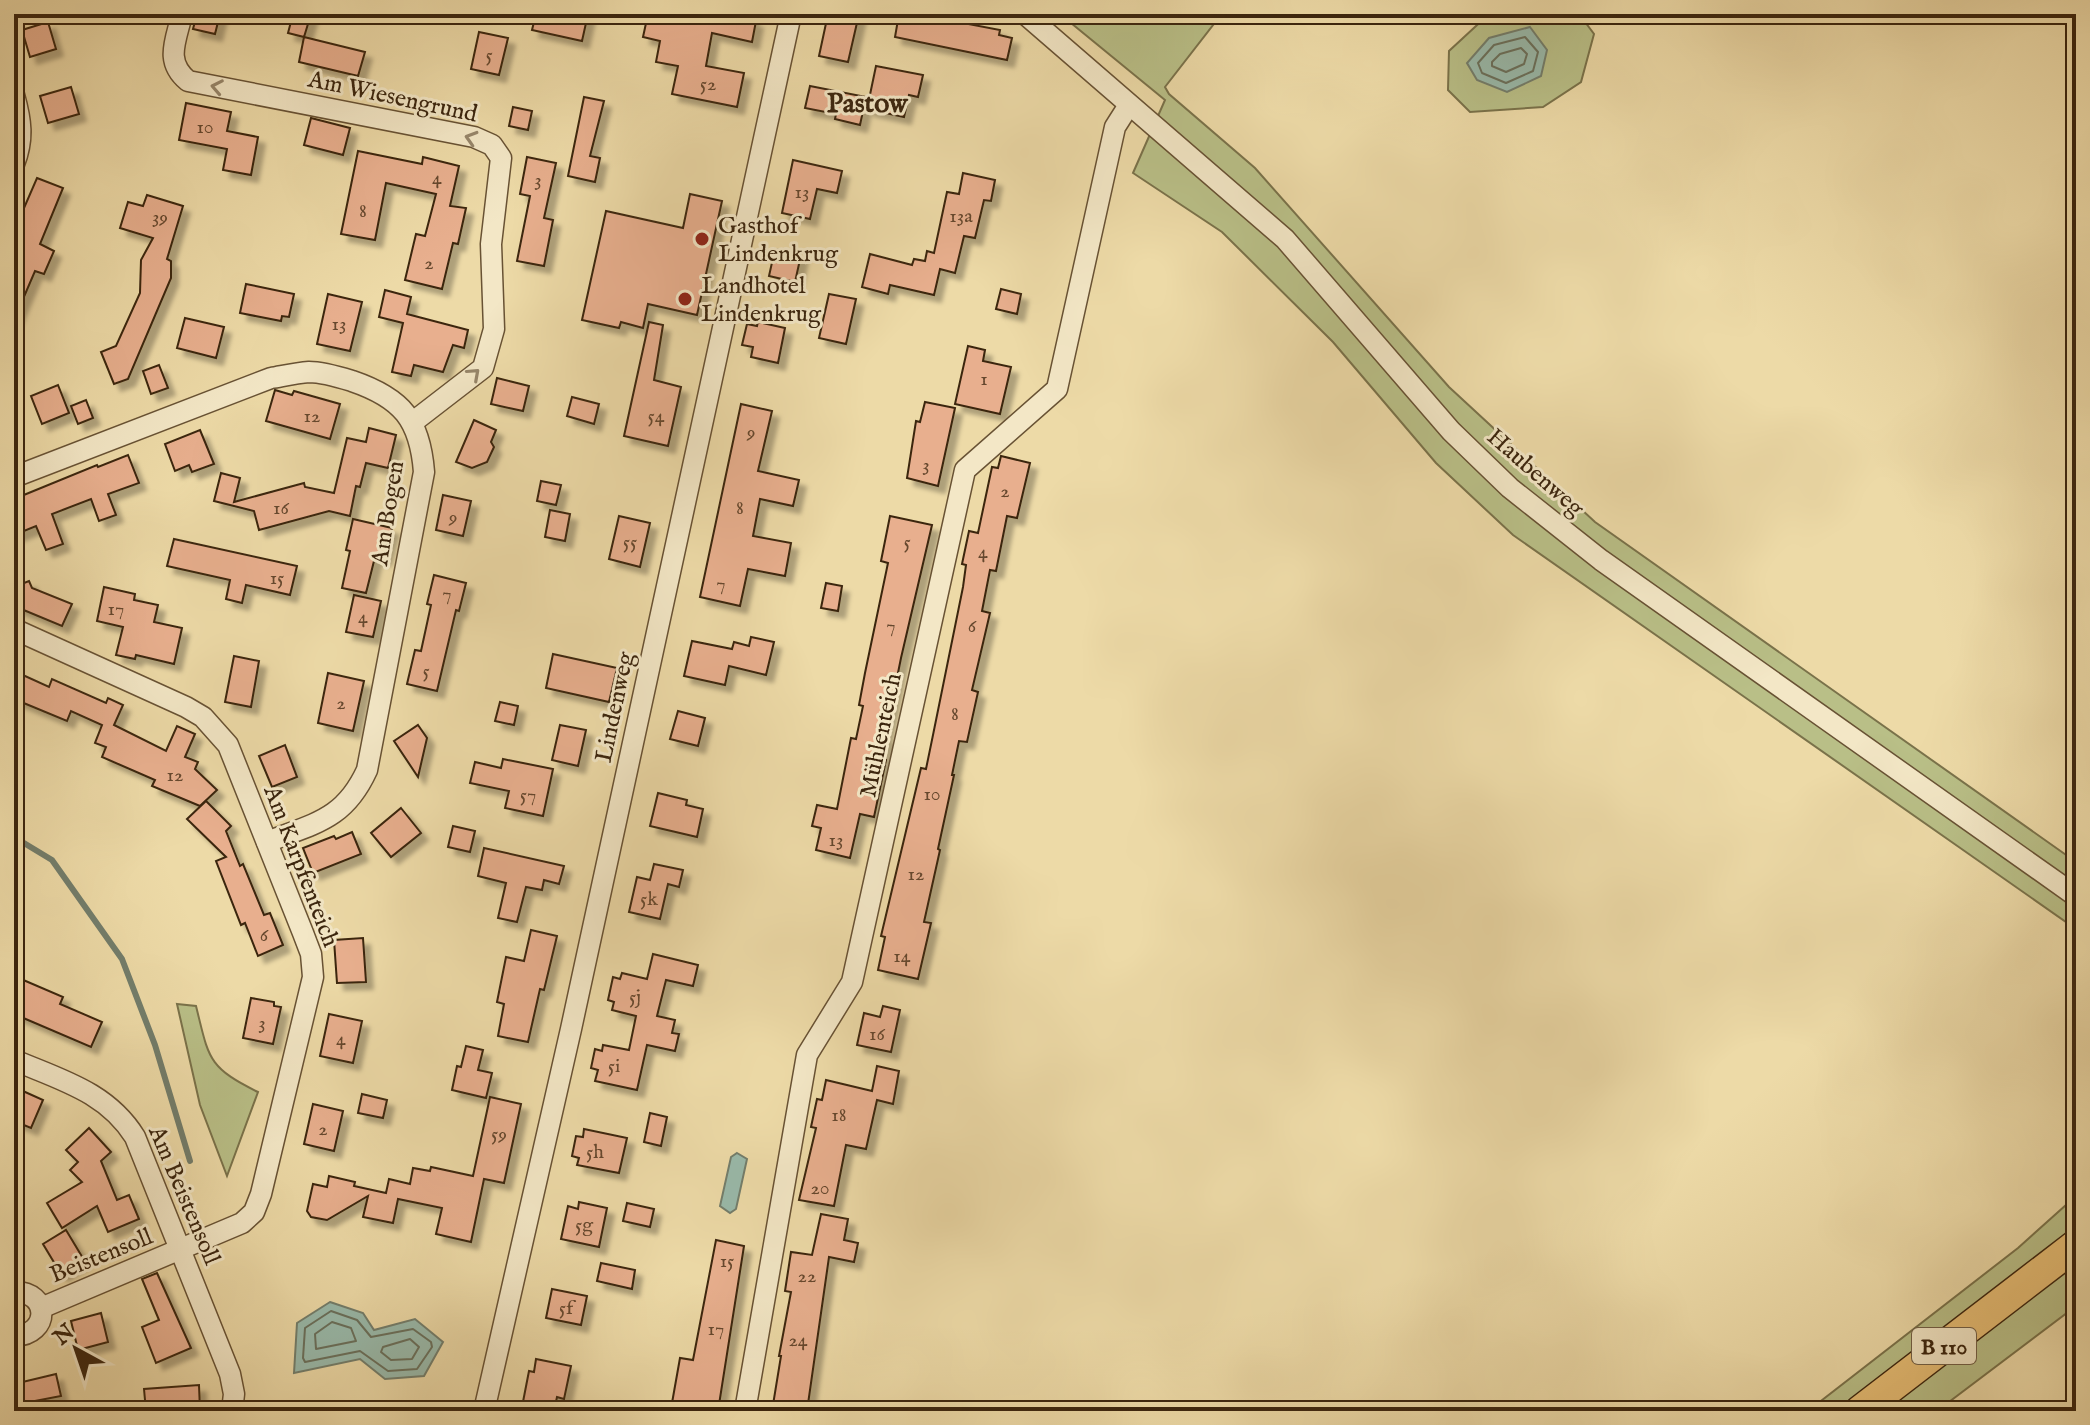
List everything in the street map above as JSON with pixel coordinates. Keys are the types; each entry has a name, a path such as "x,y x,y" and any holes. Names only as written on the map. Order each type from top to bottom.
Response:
{"main road":[{"name":"B 110","path":"1860,1411 2076,1245"}],"street":[{"name":"Am Wiesengrund","path":"182,14 173,57 175,71 188,81 474,137 492,145 501,158 491,244 494,329 483,368 413,422"},
{"name":"Lindenweg","path":"484,1411 571,1029 791,14"},
{"name":"Haubenweg","path":"1025,14 1285,239 1451,431 1510,488 1601,560 2076,896"},
{"path":"14,95 22,120 22,140 14,164"},
{"name":"Mühlenteich","path":"745,1411 807,1055 852,982 965,470 1057,389 1115,127 1129,105"},
{"path":"14,477 271,378 310,372 339,377 372,388 396,402 413,422"},
{"name":"Am Bogen","path":"267,842 326,819 342,809 357,792 367,770 424,472 422,448 413,422"},
{"name":"Am Karpfenteich","path":"14,629 203,717 228,745 311,954 313,977 261,1194 254,1212 242,1223 181,1250"},
{"name":"Am Beistensoll","path":"14,1060 100,1098 120,1115 135,1137 230,1374 234,1394 232,1411"},
{"name":"Beistensoll","path":"41,1308 181,1250"},
{"path":"14,1292 24,1292 34,1297 41,1308 41,1319 36,1330 26,1336 14,1336"}],"green space":[{"path":"1060,14 1218,14 1220,16 1165,87 1169,94 1255,168 1449,387 1595,522 2076,862 2076,929 1513,535 1436,463 1333,342 1222,232 1133,173 1165,100"},
{"path":"1489,14 1579,14 1594,34 1581,82 1543,107 1470,112 1448,90 1449,51"},
{"path":"177,1004 196,1006 208,1049 219,1068 258,1092 227,1176 200,1105"},
{"path":"2076,1196 2076,1306 1937,1411 1808,1411 2018,1248"}],"water":[{"path":"1530,27 1547,50 1541,76 1507,92 1477,80 1467,63 1489,38"},
{"path":"737,1153 747,1159 736,1209 730,1213 720,1206 731,1157"},
{"path":"330,1302 363,1313 374,1330 415,1319 443,1342 424,1376 385,1379 360,1359 294,1373 297,1323"}],"building":[{"path":"197,14 220,14 215,34 193,29"},
{"path":"293,14 311,14 304,37 288,33"},
{"path":"536,14 588,14 582,41 532,30"},
{"path":"648,14 752,14 750,20 756,21 752,42 712,33 706,66 744,73 737,107 672,94 678,66 656,62 660,41 643,37"},
{"path":"828,14 859,14 848,62 819,56"},
{"path":"899,14 965,14 963,23 1000,30 999,35 1012,38 1007,60 895,37"},
{"path":"48,22 56,49 30,57 22,30"},
{"path":"479,32 508,38 499,75 471,69"},
{"path":"304,37 365,52 358,76 299,62"},
{"path":"876,66 923,75 918,97 909,95 904,117 867,109"},
{"path":"810,86 866,97 860,125 835,119 836,114 805,108"},
{"path":"71,87 79,114 48,123 40,96"},
{"path":"584,97 604,101 590,156 600,158 595,182 568,176"},
{"path":"186,103 231,112 227,131 258,137 251,175 223,170 227,149 179,140"},
{"path":"513,107 532,111 528,130 509,126"},
{"path":"311,118 350,128 343,155 304,145"},
{"path":"358,151 422,164 423,157 459,166 450,206 466,208 458,244 453,243 442,289 405,280 416,234 425,236 436,194 386,183 375,240 341,234"},
{"path":"527,157 556,163 544,218 553,220 544,266 517,261 530,196 520,194"},
{"path":"793,160 842,171 837,193 817,189 810,219 782,213"},
{"path":"963,173 995,180 991,201 984,200 975,238 964,236 955,273 940,269 934,295 890,285 888,294 862,287 870,254 912,265 914,259 925,261 927,251 934,253 947,192 959,194"},
{"path":"37,178 63,188 40,244 54,251 44,274 35,271 14,320 14,231"},
{"path":"690,194 722,201 697,315 648,304 643,328 621,322 619,328 582,320 606,211 683,228"},
{"path":"147,195 183,206 167,259 171,261 171,278 128,379 114,384 101,352 116,346 140,293 141,260 153,238 120,228 128,202 143,206"},
{"path":"775,249 801,255 795,282 769,276"},
{"path":"246,284 294,294 289,317 282,316 281,321 240,313"},
{"path":"1001,289 1021,294 1017,314 996,309"},
{"path":"385,290 411,297 407,314 468,330 464,348 453,345 443,372 414,365 411,376 392,372 403,323 379,317"},
{"path":"328,294 362,302 350,351 317,344"},
{"path":"829,294 856,299 846,344 819,338"},
{"path":"185,318 224,327 216,358 177,348"},
{"path":"649,322 663,325 654,380 681,387 668,446 624,436"},
{"path":"758,322 785,328 778,363 751,357 753,347 742,345 747,324 757,326"},
{"path":"968,346 985,350 983,361 1011,367 1000,414 955,404"},
{"path":"159,365 168,388 151,394 143,371"},
{"path":"497,378 529,386 523,411 491,404"},
{"path":"58,385 69,413 42,424 31,396"},
{"path":"275,390 292,395 294,391 340,404 330,439 266,421"},
{"path":"572,397 599,404 594,424 567,416"},
{"path":"86,400 93,418 78,424 71,406"},
{"path":"925,402 955,408 938,486 907,478 916,421 920,422"},
{"path":"741,404 772,411 758,471 799,480 793,506 760,499 753,536 791,543 785,576 748,569 740,606 700,597"},
{"path":"474,420 496,430 491,442 494,447 487,462 472,468 456,462"},
{"path":"369,428 396,435 388,468 366,463 360,487 356,486 350,516 329,511 259,530 254,511 214,501 221,473 240,478 234,502 304,483 305,487 334,493 347,438 366,442"},
{"path":"200,430 214,464 192,472 189,465 175,471 165,444"},
{"path":"128,455 139,483 108,494 116,515 99,521 91,499 52,514 63,544 46,550 36,526 14,535 14,499"},
{"path":"1001,456 1030,463 1017,518 1007,516 996,571 990,570 982,611 990,613 972,690 978,692 967,742 959,741 924,922 931,923 918,979 878,970 885,937 881,936 921,768 926,769 963,587 966,565 962,564 969,531 978,533 992,467 998,468"},
{"path":"541,481 561,485 556,505 537,501"},
{"path":"443,495 471,501 463,536 436,530"},
{"path":"550,510 570,514 565,541 545,537"},
{"path":"619,516 650,523 640,567 609,559"},
{"path":"890,516 932,525 885,737 888,738 883,759 886,760 874,817 860,814 850,858 816,850 821,828 812,826 817,805 837,809 851,738 856,739 863,706 859,705 888,563 881,561"},
{"path":"353,519 392,528 384,559 375,557 366,593 342,588"},
{"path":"174,539 297,566 290,595 246,585 242,603 226,599 230,580 167,566"},
{"path":"434,575 466,583 459,611 456,610 437,691 407,684 415,650 421,651"},
{"path":"29,581 32,588 72,604 62,626 14,606 14,587"},
{"path":"826,583 842,586 838,611 821,608"},
{"path":"104,587 135,594 134,600 158,605 154,622 182,628 174,664 136,655 135,659 116,655 123,627 97,621"},
{"path":"354,595 381,601 373,637 346,632"},
{"path":"751,637 774,642 766,675 729,666 725,685 684,676 692,641 732,649 734,642 749,646"},
{"path":"553,654 617,668 609,702 546,688"},
{"path":"234,656 259,661 251,707 225,702"},
{"path":"14,671 49,687 52,679 106,703 108,698 123,705 114,725 166,751 177,726 195,734 185,757 198,762 195,769 217,790 200,806 152,786 155,780 102,757 106,747 95,743 102,725 71,711 67,721 14,699"},
{"path":"328,673 364,681 353,731 318,723"},
{"path":"500,702 518,706 514,725 495,721"},
{"path":"678,711 705,718 698,746 670,739"},
{"path":"418,725 427,738 418,777 394,741"},
{"path":"560,725 586,730 578,766 552,760"},
{"path":"285,745 297,777 272,787 259,756"},
{"path":"503,759 553,769 543,816 505,808 509,791 470,783 475,762 501,768"},
{"path":"658,793 687,800 686,805 703,809 697,837 650,826"},
{"path":"206,801 231,826 226,831 240,866 243,864 264,915 270,913 283,945 258,956 245,923 241,925 216,861 226,857 187,819"},
{"path":"401,808 421,833 391,857 371,833"},
{"path":"453,826 475,831 470,852 448,847"},
{"path":"352,832 361,854 313,873 303,848"},
{"path":"484,848 564,866 559,884 544,880 542,890 526,887 517,922 498,918 506,883 478,876"},
{"path":"654,864 683,870 679,887 668,884 660,919 629,912 637,877 650,880"},
{"path":"531,930 557,936 544,990 540,989 528,1042 498,1036 504,1004 497,1002 506,957 524,961"},
{"path":"363,938 366,982 337,983 334,940"},
{"path":"653,954 698,965 693,986 666,980 657,1016 675,1020 672,1033 679,1034 675,1051 647,1045 637,1090 595,1081 598,1070 591,1068 595,1049 602,1051 603,1045 629,1050 636,1016 612,1010 614,1002 608,1000 613,977 620,979 622,973 647,979"},
{"path":"14,976 63,997 60,1004 102,1022 91,1047 14,1014"},
{"path":"251,998 274,1002 274,1006 281,1007 273,1044 243,1038"},
{"path":"883,1006 900,1010 891,1052 857,1045 864,1013 880,1017"},
{"path":"329,1014 362,1021 353,1063 320,1056"},
{"path":"466,1046 483,1050 478,1070 492,1073 486,1098 452,1090 457,1066 461,1067"},
{"path":"877,1066 899,1071 893,1104 877,1100 866,1149 846,1145 834,1206 799,1200 816,1128 811,1127 817,1099 822,1100 826,1080 872,1091"},
{"path":"14,1087 43,1100 31,1128 14,1121"},
{"path":"362,1094 387,1100 383,1118 358,1113"},
{"path":"490,1097 521,1104 504,1183 484,1179 471,1242 436,1234 442,1208 398,1199 393,1223 363,1217 368,1196 327,1220 311,1217 307,1211 313,1184 327,1187 329,1176 355,1182 354,1186 386,1193 389,1179 410,1184 413,1168 430,1171 431,1167 473,1176"},
{"path":"313,1104 343,1111 334,1151 304,1144"},
{"path":"650,1113 667,1117 661,1146 644,1142"},
{"path":"89,1128 111,1152 101,1161 117,1200 129,1195 139,1219 108,1232 97,1206 62,1228 47,1203 82,1182 70,1170 78,1162 66,1150"},
{"path":"584,1129 627,1138 619,1173 577,1165 579,1158 572,1156 576,1136 583,1137"},
{"path":"579,1202 607,1208 599,1247 561,1239 568,1206 578,1209"},
{"path":"627,1203 654,1209 650,1227 623,1221"},
{"path":"821,1214 848,1219 844,1240 858,1243 854,1262 829,1257 807,1411 772,1411 791,1292 785,1291 791,1252 812,1255"},
{"path":"66,1230 84,1260 61,1274 43,1244"},
{"path":"716,1240 744,1246 718,1411 672,1403 680,1358 693,1360"},
{"path":"601,1263 635,1270 632,1289 597,1281"},
{"path":"157,1273 191,1348 156,1363 142,1327 159,1320 142,1279"},
{"path":"552,1289 587,1296 581,1325 546,1318"},
{"path":"101,1313 108,1342 78,1350 71,1321"},
{"path":"536,1359 571,1366 564,1399 557,1397 554,1411 522,1407 529,1371 534,1372"},
{"path":"56,1374 61,1396 14,1405 14,1384"},
{"path":"199,1385 200,1411 146,1411 144,1389"}],"waterway":[{"path":"14,837 52,860 122,959 155,1045 190,1161"}],"place":[{"name":"Gasthof Lindenkrug","path":"702,239"},
{"name":"Landhotel Lindenkrug","path":"685,299"}],"district":[{"name":"Pastow","path":"867,102"}]}
